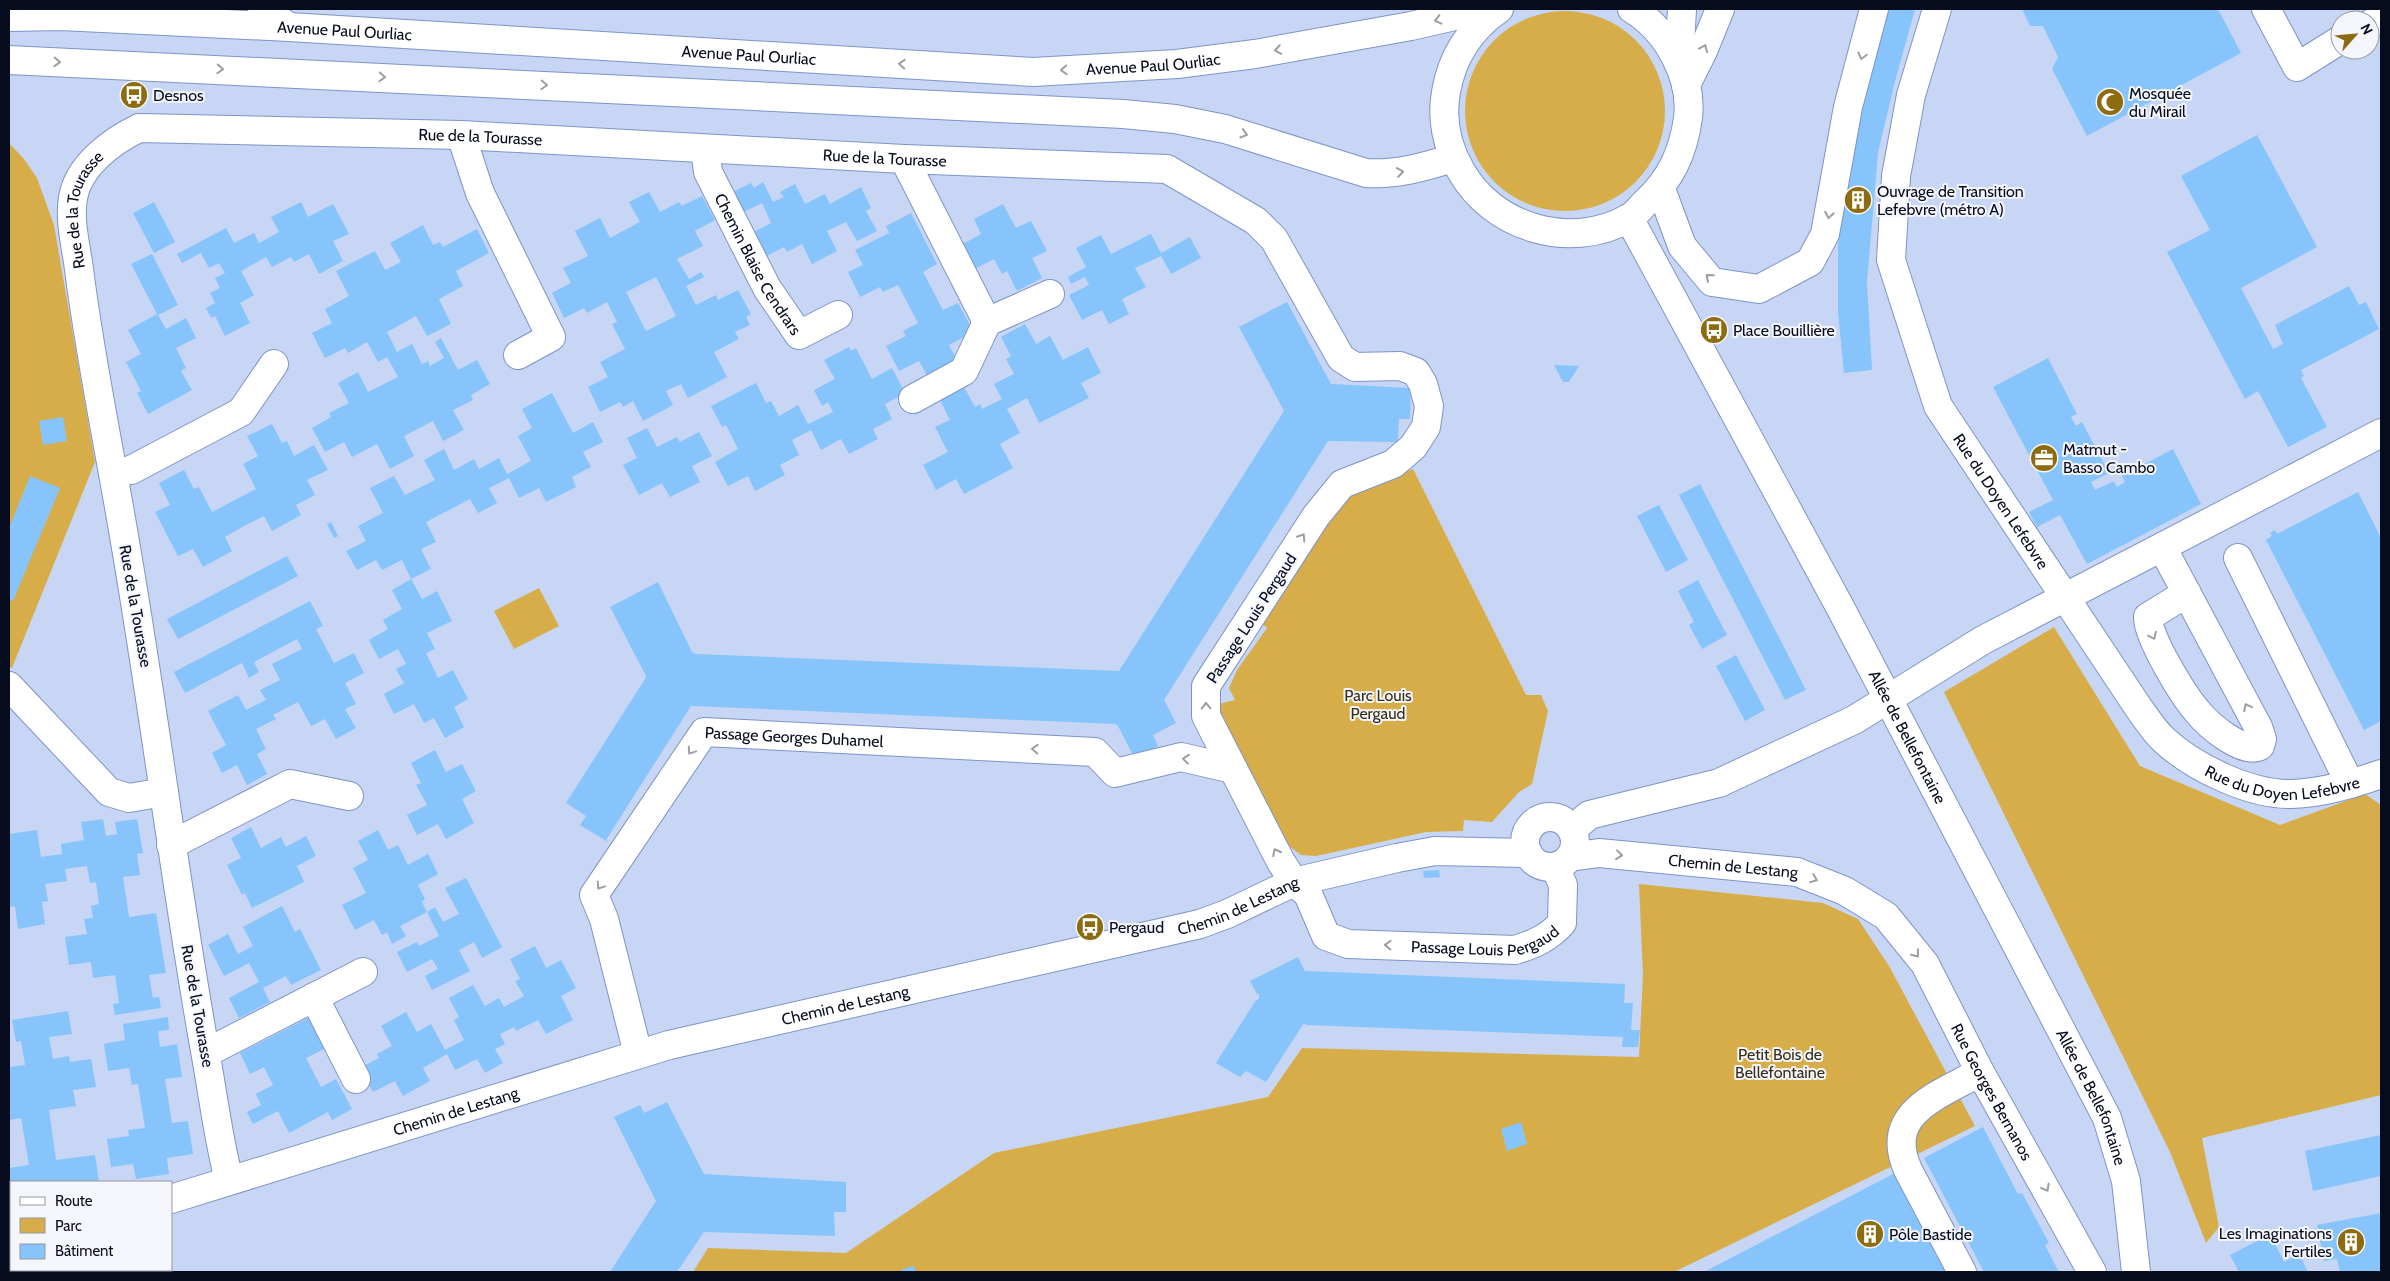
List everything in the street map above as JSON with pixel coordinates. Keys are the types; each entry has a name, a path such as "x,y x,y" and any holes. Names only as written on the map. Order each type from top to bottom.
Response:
{"street":[{"path":"262,9 289,27"},
{"name":"Avenue Paul Ourliac","path":"9,17 98,13 289,27 1033,72 1178,64 1254,54 1378,33 1485,9"},
{"path":"1499,9 1473,32 1459,51 1449,77 1444,103 1446,131 1453,158 1467,183 1486,203 1510,219 1536,229 1562,233 1589,231 1629,218 1661,189 1675,168 1685,141 1688,113 1682,74 1682,9"},
{"path":"1632,9 1655,28 1669,45 1682,74"},
{"path":"1682,74 1703,51 1720,9"},
{"path":"1661,189 1682,246 1712,282 1759,289 1810,262 1825,234 1848,106 1874,9"},
{"name":"Rue du Doyen Lefebvre","path":"1937,9 1911,95 1896,176 1892,260 1938,406 2138,707 2163,740 2195,763 2241,786 2290,794 2328,790 2381,774"},
{"path":"2266,9 2297,67 2330,46"},
{"path":"9,60 1123,114 1175,119 1225,129 1366,173 1387,174 1419,169 1453,158"},
{"name":"Rue de la Tourasse","path":"229,1180 171,845 147,667 83,299 72,214 73,195 81,178 97,157 120,137 139,128 461,136 904,159 1167,169"},
{"path":"461,136 480,194 551,337 518,355"},
{"name":"Chemin Blaise Cendrars","path":"705,149 708,172 768,288 799,335 838,314"},
{"path":"904,159 986,322"},
{"name":"Passage Louis Pergaud","path":"1167,169 1256,221 1274,239 1341,358 1355,367 1400,366 1416,372 1423,384 1429,406 1426,426 1413,447 1393,464 1342,484 1316,516 1206,686 1206,716 1294,882 1308,894 1326,936 1348,944 1515,950 1538,943 1551,935 1562,923 1563,862"},
{"name":"Allée de Bellefontaine","path":"1629,218 1693,333 1888,699 2107,1118 2126,1181 2136,1272"},
{"path":"913,399 964,371 986,322 1050,294"},
{"path":"113,473 131,470 241,412 274,364"},
{"path":"1572,830 1589,815 1719,783 1854,720 1983,640 2381,433"},
{"path":"2162,547 2188,593 2258,727 2262,739 2260,746 2255,749 2248,748 2221,734 2197,711 2170,670 2150,631 2148,617 2188,593"},
{"path":"2238,558 2350,784"},
{"path":"9,686 109,792 129,798 164,792"},
{"name":"Passage Georges Duhamel","path":"638,1054 604,919 594,895 704,732 1095,752 1115,773 1181,757 1233,769"},
{"path":"171,845 290,784 349,796"},
{"path":"1556,817 1568,824 1572,830 1575,840 1563,862 1539,864 1528,852 1525,843 1527,834 1531,825 1539,819 1556,817"},
{"name":"Chemin de Lestang","path":"172,1199 638,1054 1171,932 1227,914 1294,882 1435,851 1528,852"},
{"name":"Chemin de Lestang","path":"1563,862 1599,853 1797,872 1845,891 1886,916"},
{"name":"Rue Georges Bernanos","path":"1886,916 1925,964 1980,1072 2092,1272"},
{"path":"206,1053 363,972"},
{"path":"314,998 356,1079"},
{"path":"1962,1272 1908,1170 1901,1154 1900,1134 1910,1117 1930,1100 1980,1072"}],"green space":[{"path":"1565,11 1594,15 1621,28 1636,40 1648,55 1661,82 1665,111 1661,140 1648,167 1636,182 1621,194 1594,207 1565,211 1536,207 1509,194 1494,182 1482,167 1469,140 1465,111 1469,82 1482,55 1494,40 1509,28 1536,15"},
{"path":"9,143 24,159 37,178 54,225 95,462 12,668 9,666"},
{"name":"Parc Louis Pergaud","path":"1413,469 1526,695 1541,695 1548,711 1532,784 1519,792 1492,822 1464,820 1463,831 1426,832 1316,856 1301,855 1289,846 1219,716 1219,704 1235,700 1229,688 1237,670 1267,628 1256,619 1339,495"},
{"path":"539,588 559,626 514,649 494,611"},
{"path":"2054,627 2140,766 2280,825 2365,794 2381,805 2381,1095 2202,1138 2219,1227 2206,1243 2170,1152 1944,692"},
{"name":"Petit Bois de Bellefontaine","path":"1639,884 1823,903 1858,919 1889,966 1975,1126 1674,1272 693,1272 708,1248 846,1253 994,1153 1268,1097 1302,1048 1639,1057 1643,974"}],"building":[{"name":"Ouvrage de Transition Lefebvre (métro A)","path":"1883,9 1915,9 1878,153 1867,282 1872,370 1844,373 1838,312 1838,246 1843,184"},
{"name":"Mosquée du Mirail","path":"2022,9 2218,9 2241,53 2087,136 2052,69 2058,57 2043,26 2030,26"},
{"path":"2257,135 2317,247 2241,288 2273,349 2283,344 2275,325 2349,286 2359,305 2366,302 2379,329 2301,370 2304,376 2301,378 2327,427 2288,447 2258,391 2245,399 2167,252 2210,230 2181,176"},
{"path":"763,182 773,202 784,197 780,192 795,184 805,204 825,194 830,204 861,187 871,208 866,211 877,231 857,241 846,222 827,231 837,251 812,264 802,244 787,252 784,247 765,257 752,233 771,223 762,203 742,213 731,193 751,183 754,188"},
{"path":"649,192 660,212 679,202 682,206 702,196 715,220 695,231 703,246 677,259 689,279 701,272 704,277 686,286 696,305 716,295 718,300 738,290 751,314 746,317 750,325 735,332 739,339 714,352 727,377 688,398 681,384 666,391 673,405 643,421 633,401 623,407 620,402 600,412 588,387 608,377 600,362 625,349 612,324 617,322 607,302 587,313 584,308 564,318 552,293 571,283 563,268 588,256 575,231 600,218 610,238 640,222 629,202","holes":["656,277 676,316 646,331 626,292"]},
{"path":"154,202 175,242 154,253 133,213"},
{"path":"301,202 308,217 333,204 349,234 333,241 343,261 319,274 309,254 294,262 291,257 272,267 266,257 241,271 254,295 240,303 250,323 225,336 215,316 211,318 206,308 215,303 210,293 220,288 215,278 225,273 219,263 209,268 201,253 182,263 177,254 226,228 234,243 254,233 259,243 279,232 271,217"},
{"path":"1003,204 1016,228 1031,221 1047,251 1032,258 1042,278 1017,291 1007,271 1002,274 994,259 975,269 961,245 981,234 974,219"},
{"path":"911,213 937,264 923,272 943,310 958,303 974,332 949,345 957,360 927,375 919,361 899,371 886,346 906,336 903,331 918,323 898,285 883,292 880,287 860,297 848,272 863,265 855,250 889,233 886,226"},
{"path":"423,225 433,245 440,242 443,247 477,229 489,253 456,271 463,286 439,299 451,324 427,336 416,316 387,332 397,352 412,344 422,364 428,361 430,366 444,358 435,342 441,338 458,370 477,360 490,384 471,395 473,400 453,410 464,430 443,441 433,421 404,436 414,456 390,469 377,444 352,457 344,442 325,452 312,428 331,417 329,413 349,403 338,383 358,372 368,392 398,377 387,357 378,362 367,342 348,353 345,348 325,358 312,333 332,323 325,309 349,296 336,271 375,251 385,270 401,262 390,243"},
{"path":"1151,234 1161,253 1190,237 1201,258 1171,274 1161,256 1135,268 1146,287 1122,299 1129,314 1109,324 1102,310 1082,320 1069,295 1089,285 1085,277 1071,284 1068,277 1086,267 1076,248 1101,235 1111,254"},
{"path":"152,254 178,305 158,315 166,329 186,318 196,338 176,348 186,368 181,371 192,390 148,414 137,393 141,391 126,362 141,354 128,330 157,314 131,264"},
{"path":"1287,302 1331,384 1411,388 1410,419 1399,419 1398,442 1328,441 1164,700 1176,723 1153,735 1158,746 1135,759 1118,726 1115,724 691,706 606,840 608,842 580,825 586,816 566,803 646,676 610,607 658,582 692,652 696,654 1119,671 1284,411 1239,327"},
{"path":"1025,324 1036,344 1050,336 1063,360 1088,347 1101,373 1081,383 1089,398 1039,423 1027,398 1007,409 1020,433 1000,444 1013,468 964,494 956,479 936,490 923,465 948,452 935,427 950,420 940,400 964,387 975,407 980,404 982,409 1002,399 994,384 1014,374 1006,359 1011,356 1001,337"},
{"path":"849,347 851,351 856,348 872,379 892,368 905,393 885,404 892,419 873,429 878,439 849,454 841,439 821,450 811,430 792,440 799,455 780,465 785,475 755,491 748,476 728,486 715,462 738,449 726,425 722,427 711,406 756,383 766,403 771,401 779,416 798,405 808,424 833,412 828,402 822,406 814,390 835,379 824,360"},
{"path":"2048,358 2077,414 2071,417 2076,426 2082,422 2109,473 2091,482 2095,490 2114,481 2117,487 2125,482 2122,476 2173,449 2201,504 2087,564 2060,515 2037,527 2029,512 2053,500 1993,387"},
{"path":"1554,365 1579,366 1569,382 1563,382"},
{"path":"552,393 573,433 593,422 603,442 583,452 591,467 572,477 576,487 546,502 539,488 519,498 509,478 489,488 497,503 478,513 470,499 426,522 436,542 421,549 431,569 411,579 402,560 382,570 376,560 357,570 346,551 366,541 358,526 383,513 370,488 394,476 405,495 435,480 424,460 444,449 454,470 474,459 479,469 499,458 507,474 531,461 518,436 532,428 522,409"},
{"path":"63,417 67,441 43,445 39,421"},
{"path":"272,424 282,443 287,441 294,456 314,445 328,470 307,480 315,495 296,505 301,515 272,531 264,516 244,526 225,537 232,551 203,567 193,549 178,556 155,512 170,505 159,483 184,470 194,489 199,487 212,512 256,489 243,464 258,456 247,436"},
{"path":"647,428 657,447 677,437 680,442 699,432 712,456 692,466 700,482 670,497 662,483 639,495 623,465 637,458 627,438"},
{"path":"30,476 60,488 13,601 9,599 9,528"},
{"path":"1700,484 1806,690 1785,700 1679,495"},
{"path":"2358,492 2381,538 2381,721 2364,730 2266,540 2272,536 2270,533 2275,530 2277,534"},
{"path":"1659,505 1688,560 1666,572 1637,516"},
{"path":"331,522 338,536 334,538 327,524"},
{"path":"287,556 298,576 178,639 167,619"},
{"path":"411,579 422,599 437,591 452,621 427,633 435,649 426,653 438,678 453,670 468,699 454,707 464,727 445,738 434,718 424,723 414,704 394,714 384,694 404,683 396,669 406,664 398,649 379,659 369,640 388,629 383,620 402,609 392,590"},
{"path":"1698,580 1727,635 1702,649 1689,625 1694,622 1678,591"},
{"path":"310,601 323,626 316,629 334,663 354,653 364,673 345,683 356,704 345,709 356,728 336,739 325,719 311,726 298,702 273,715 276,719 256,729 266,749 257,754 267,774 247,785 237,765 222,773 212,753 226,745 208,711 238,695 246,710 266,700 260,690 280,680 272,664 302,649 297,639 254,662 259,672 249,678 242,663 185,693 174,672"},
{"path":"1736,655 1765,710 1745,721 1716,666"},
{"path":"435,750 446,772 462,764 476,791 462,799 474,823 446,839 438,824 417,835 407,815 427,805 416,785 421,783 411,763"},
{"path":"103,819 106,836 117,834 115,822 137,819 143,853 137,854 140,875 123,877 129,917 156,913 166,973 149,975 153,998 159,997 161,1008 115,1015 113,1004 119,1003 115,975 93,978 91,962 69,965 65,937 87,934 84,919 93,918 91,906 99,904 96,882 90,883 87,866 65,869 67,881 45,884 48,901 42,902 45,924 18,929 15,906 9,907 9,834 37,830 41,857 62,854 61,844 84,840 81,822"},
{"path":"251,827 261,848 281,837 286,847 306,836 316,856 297,866 304,882 252,908 245,893 242,895 227,865 241,858 231,838"},
{"path":"378,830 388,850 398,845 408,865 428,854 438,874 418,885 425,899 422,902 427,912 400,926 406,936 392,944 387,932 382,935 374,920 355,930 342,905 366,893 353,868 368,860 358,841"},
{"path":"1439,870 1440,877 1424,878 1423,871"},
{"path":"466,878 502,947 482,958 474,942 459,950 470,971 432,990 425,976 438,969 432,959 407,972 397,952 417,942 419,946 439,936 427,912 435,907 443,922 459,914 445,888"},
{"path":"282,906 295,932 300,929 321,970 291,985 286,976 263,988 270,1002 239,1018 229,998 259,982 249,963 224,976 208,945 228,934 238,954 253,946 243,927"},
{"path":"1097,923 1099,929 1083,932 1082,926"},
{"path":"535,946 546,968 561,960 576,988 561,996 573,1020 546,1034 538,1020 516,1031 514,1027 500,1034 505,1044 495,1049 503,1063 485,1073 477,1059 455,1070 447,1054 423,1068 430,1081 403,1096 395,1081 373,1092 360,1068 379,1058 377,1054 392,1046 381,1026 406,1012 417,1032 431,1024 445,1050 464,1040 454,1020 459,1017 449,998 473,985 485,1006 499,998 504,1007 524,996 515,981 520,979 510,959"},
{"path":"1298,957 1305,971 1625,984 1624,1003 1633,1003 1631,1030 1640,1030 1638,1047 1622,1047 1623,1037 1306,1025 1304,1023 1266,1082 1246,1071 1240,1077 1216,1063 1256,1000 1259,999 1259,994 1257,994 1250,981"},
{"path":"68,1011 72,1034 49,1037 53,1059 69,1056 70,1062 91,1059 96,1087 73,1090 76,1106 49,1110 56,1160 95,1155 99,1181 10,1181 10,1194 9,1168 29,1165 21,1118 9,1120 9,1067 25,1065 21,1041 16,1042 12,1020"},
{"path":"168,1017 169,1030 158,1031 160,1047 177,1044 182,1077 165,1079 172,1123 188,1121 193,1154 167,1158 169,1174 136,1179 133,1164 111,1167 107,1139 129,1136 128,1130 145,1128 138,1084 132,1085 129,1068 108,1071 104,1044 125,1040 123,1024"},
{"path":"310,1017 326,1048 306,1058 321,1087 336,1079 352,1109 332,1120 328,1112 289,1133 278,1111 253,1124 247,1112 261,1105 256,1094 273,1085 264,1067 250,1074 240,1053"},
{"path":"667,1102 704,1174 846,1182 846,1212 834,1212 835,1236 704,1232 677,1272 610,1272 656,1201 614,1117 640,1105 644,1113"},
{"path":"1521,1122 1527,1144 1507,1151 1501,1129"},
{"path":"1983,1127 2018,1194 2022,1193 2049,1243 2045,1245 2059,1272 1984,1272 1924,1158"},
{"path":"2381,1135 2381,1176 2313,1191 2305,1151"},
{"path":"1897,1172 1949,1272 1704,1272"},
{"name":"Les Imaginations Fertiles","path":"2381,1213 2381,1272 2340,1272 2337,1259 2324,1261 2317,1225"},
{"path":"2270,1234 2284,1262 2299,1254 2308,1272 2239,1272 2230,1255"},
{"path":"914,1266 916,1272 903,1272 902,1269"},
{"path":"170,1271 171,1272 112,1272"}],"place":[{"name":"Desnos","path":"134,95"},
{"name":"Mosquée du Mirail","path":"2110,102"},
{"name":"Ouvrage de Transition Lefebvre (métro A)","path":"1858,200"},
{"name":"Place Bouillière","path":"1714,330"},
{"name":"Matmut - Basso Cambo","path":"2044,458"},
{"name":"Pergaud","path":"1090,927"},
{"name":"Pôle Bastide","path":"1870,1234"},
{"name":"Les Imaginations Fertiles","path":"2351,1242"}]}
